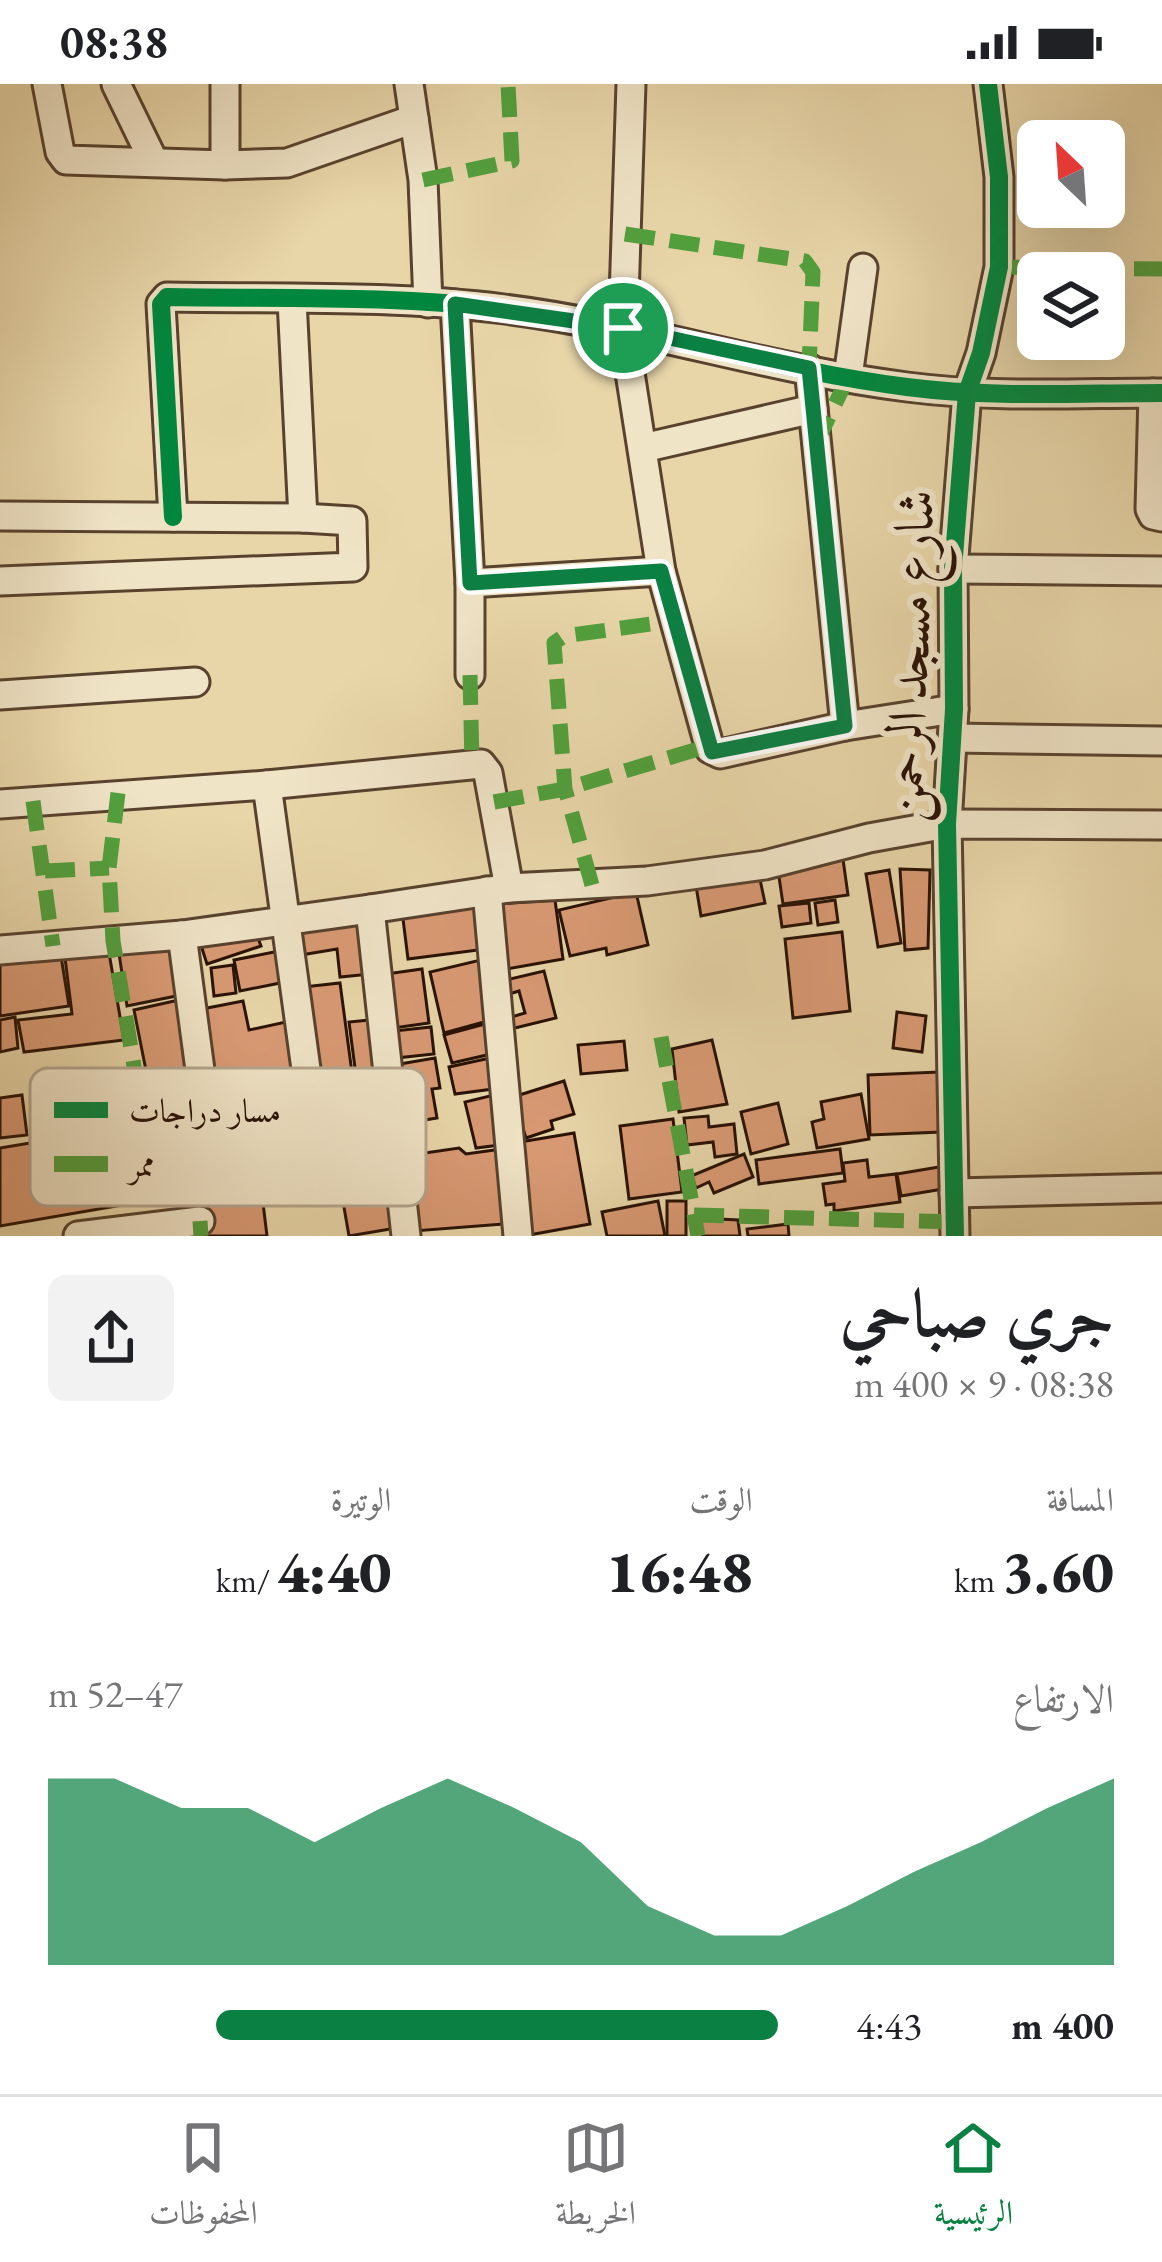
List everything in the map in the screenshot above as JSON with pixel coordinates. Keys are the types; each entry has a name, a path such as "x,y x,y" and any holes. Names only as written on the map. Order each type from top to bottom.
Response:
{"street":[{"path":"47,84 63,158 262,166 309,158 414,119"},
{"path":"116,84 154,162"},
{"path":"225,84 226,165"},
{"path":"409,84 442,304 470,583 470,675"},
{"path":"631,84 623,328 661,571 712,752 954,709"},
{"name":"شارع مسجد الرحمن","path":"955,1236 946,824 954,709 953,569 968,392 999,267 999,177 979,85"},
{"path":"848,377 863,268"},
{"path":"172,517 162,302 167,298 442,304 623,328 848,377 968,392 1157,393 1150,509 1162,517"},
{"path":"292,300 304,518"},
{"path":"809,368 845,726"},
{"path":"643,448 813,409"},
{"path":"0,516 352,521 353,567 0,581"},
{"path":"953,569 1162,571"},
{"path":"470,583 661,571"},
{"path":"0,695 195,682"},
{"path":"953,738 1162,741"},
{"path":"0,804 481,764 488,773 498,889 518,1236"},
{"path":"267,785 307,1068"},
{"path":"0,950 182,935 498,889 647,881 765,865 946,824 1162,825"},
{"path":"370,909 388,1068"},
{"path":"182,935 200,1068"},
{"path":"954,1193 1162,1188"},
{"path":"403,1206 406,1236"},
{"path":"78,1236 200,1221"}],"building":[{"path":"842,852 848,895 783,904 778,870"},
{"path":"900,869 930,870 928,948 905,950"},
{"path":"758,870 765,903 701,916 695,880"},
{"path":"889,870 901,943 878,947 866,874"},
{"path":"636,892 648,945 607,955 606,948 570,956 559,910"},
{"path":"482,896 486,949 408,959 402,911"},
{"path":"555,900 563,959 501,970 495,904"},
{"path":"835,900 838,922 818,925 815,903"},
{"path":"809,903 811,923 782,927 779,906"},
{"path":"364,916 371,974 340,977 337,949 301,955 298,927"},
{"path":"255,930 261,946 207,964 197,933"},
{"path":"842,932 850,1011 793,1018 785,939"},
{"path":"177,940 186,994 127,1006 118,947"},
{"path":"108,947 124,1040 24,1052 18,1020 72,1014 64,950"},
{"path":"60,950 69,1006 0,1016 0,954"},
{"path":"279,951 285,982 240,991 234,960"},
{"path":"489,958 495,1019 444,1033 430,972"},
{"path":"233,965 236,993 214,996 211,968"},
{"path":"422,969 429,1023 386,1029 379,975"},
{"path":"544,971 556,1018 511,1029 508,1018 525,1013 519,991 506,995 502,981"},
{"path":"340,983 351,1068 314,1068 303,987"},
{"path":"183,999 193,1068 146,1068 134,1010"},
{"path":"243,1001 249,1030 295,1020 302,1068 204,1068 192,1011"},
{"path":"897,1012 926,1016 922,1052 893,1048"},
{"path":"15,1017 18,1048 0,1052 0,1020"},
{"path":"380,1019 385,1068 355,1068 349,1022"},
{"path":"496,1021 500,1052 452,1063 444,1035"},
{"path":"431,1027 434,1054 396,1058 394,1031"},
{"path":"712,1040 727,1104 679,1112 672,1049"},
{"path":"624,1041 627,1070 581,1074 578,1045"},
{"path":"499,1056 501,1088 455,1094 449,1067"},
{"path":"435,1058 440,1088 432,1089 437,1118 426,1120 426,1068 394,1065"},
{"path":"939,1072 941,1132 870,1135 868,1075"},
{"path":"564,1081 574,1114 551,1121 553,1129 526,1138 513,1097"},
{"path":"502,1093 508,1144 476,1148 465,1102"},
{"path":"861,1094 869,1139 817,1148 812,1122 824,1119 821,1102"},
{"path":"22,1095 27,1135 0,1138 0,1098"},
{"path":"778,1103 788,1144 751,1154 741,1112"},
{"path":"708,1116 709,1127 734,1124 737,1154 715,1157 713,1142 687,1145 684,1118"},
{"path":"673,1119 682,1192 629,1199 620,1126"},
{"path":"574,1133 590,1224 529,1235 514,1143"},
{"path":"30,1143 30,1206 116,1206 0,1226 0,1148"},
{"path":"509,1148 515,1223 414,1231 411,1206 426,1206 426,1153"},
{"path":"840,1149 843,1173 759,1184 756,1160"},
{"path":"744,1154 753,1177 714,1193 709,1182 696,1188 691,1176"},
{"path":"867,1160 869,1177 896,1174 900,1202 834,1211 834,1204 826,1205 823,1184 845,1181 843,1163"},
{"path":"945,1166 949,1188 901,1196 897,1174"},
{"path":"658,1201 665,1236 607,1236 602,1212"},
{"path":"667,1201 686,1201 686,1236 667,1236"},
{"path":"200,1206 263,1206 267,1236 204,1236"},
{"path":"344,1206 398,1206 402,1227 349,1236"},
{"path":"699,1218 738,1220 740,1236 702,1236"},
{"path":"788,1224 789,1236 748,1236 747,1229"}],"marked path":[{"path":"423,180 512,161 508,84"},
{"path":"625,234 805,261 813,272 809,368"},
{"path":"999,267 1162,269"},
{"path":"816,444 848,377"},
{"path":"592,885 565,789 554,643 564,636 673,621"},
{"path":"470,675 472,764"},
{"path":"494,802 565,789 708,746"},
{"path":"118,793 109,868 113,941 134,1068"},
{"path":"33,801 53,946"},
{"path":"45,871 109,868"},
{"path":"661,1037 698,1236"},
{"path":"694,1215 955,1222"},
{"path":"200,1221 201,1236"}],"cycle path":[{"path":"955,1236 947,824 954,709 953,569 967,393 981,353 999,267 999,177 988,84"},
{"path":"173,517 161,304 167,297 378,300 504,309 907,387 1002,394 1162,393"}],"route":[{"path":"455,304 623,328 809,368 845,726 712,752 661,571 470,583 455,304"}]}
